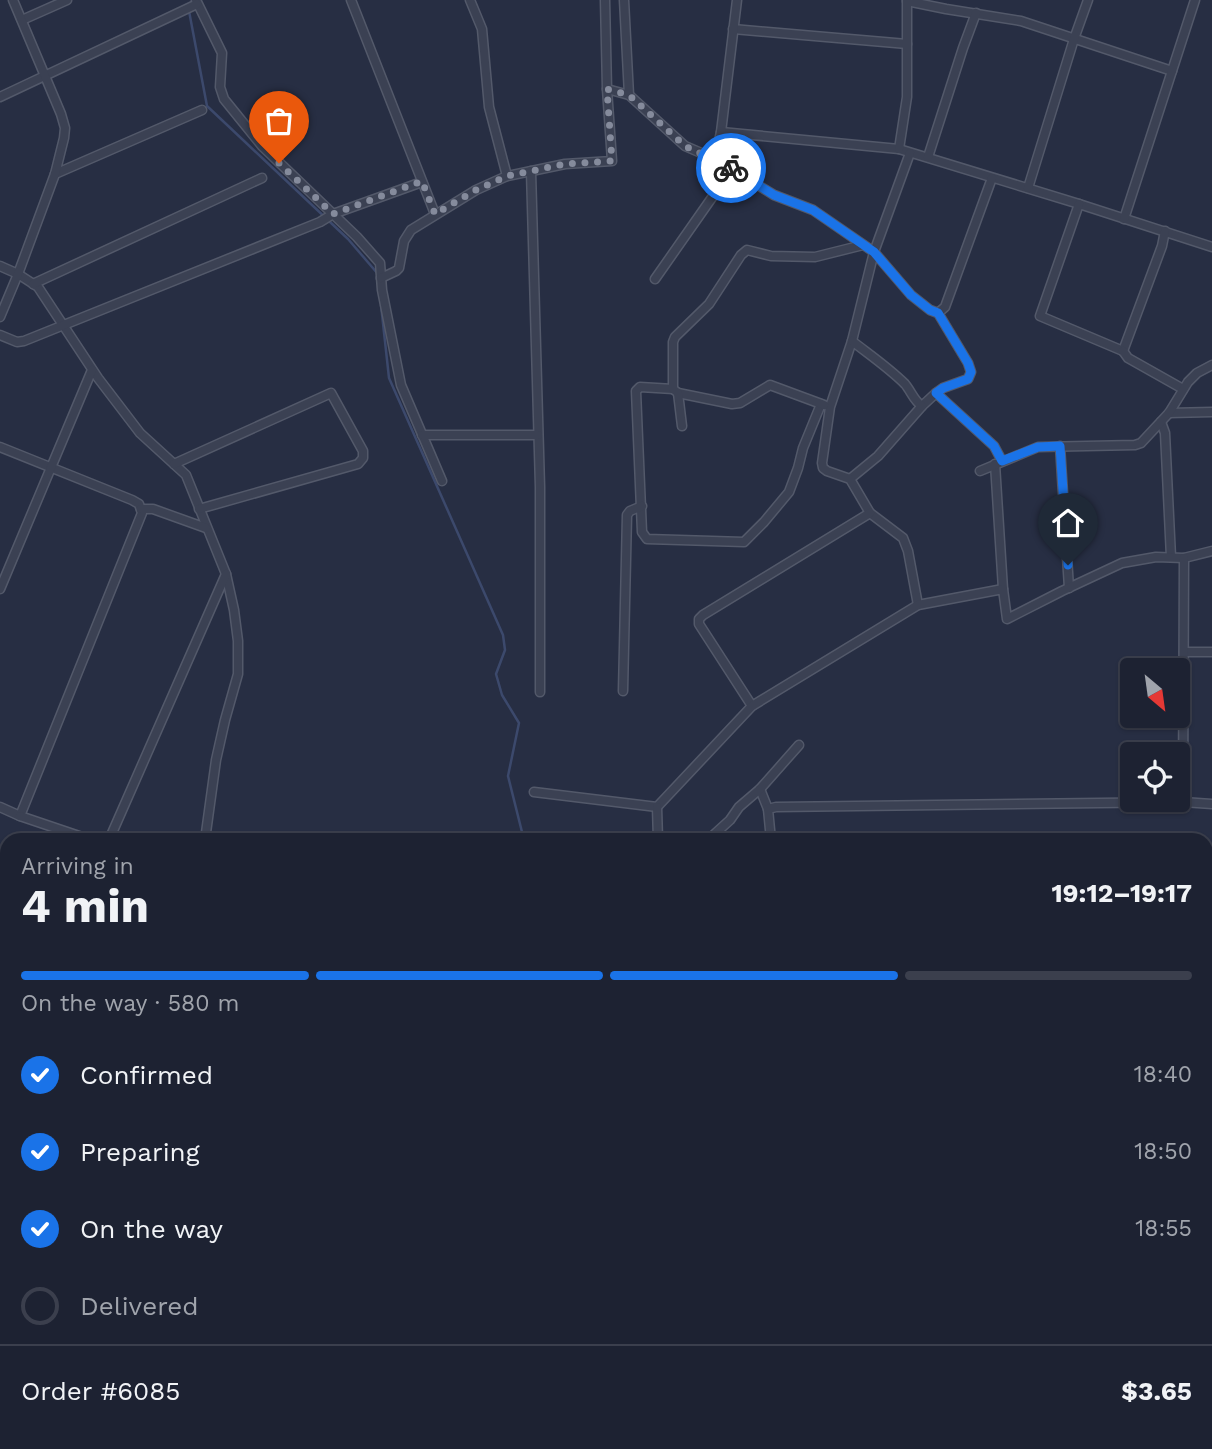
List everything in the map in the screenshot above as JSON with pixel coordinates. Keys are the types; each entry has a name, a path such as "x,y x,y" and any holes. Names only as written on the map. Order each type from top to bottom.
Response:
{"street":[{"path":"0,317 55,174 65,128 13,0"},
{"path":"22,20 67,0"},
{"path":"351,0 435,214"},
{"path":"470,0 482,29 489,107 507,176"},
{"path":"382,278 399,268 407,235 418,225 476,190 507,176 565,164 612,161 605,0"},
{"path":"624,0 626,94"},
{"path":"715,159 722,132 737,0"},
{"path":"1028,188 1088,0"},
{"path":"1124,219 1195,0"},
{"path":"898,149 906,97 907,1 1021,21 1172,71"},
{"path":"0,97 196,3 222,53 220,87 224,99 262,146 357,237 380,263 387,320 401,385 442,481"},
{"path":"928,157 976,13"},
{"path":"733,29 907,44"},
{"path":"607,89 626,94 685,146 715,159 774,195 813,210 874,252 911,295 938,313 968,363 971,372 968,379 936,393 878,456 850,479"},
{"path":"55,174 202,110"},
{"path":"722,132 898,149 1212,247"},
{"path":"910,153 874,252 852,341 830,407 822,463 827,471 850,479 870,513 903,538 918,605"},
{"path":"655,279 732,169"},
{"path":"531,171 538,435 540,692"},
{"path":"33,284 262,177"},
{"path":"938,313 945,307 992,178"},
{"path":"0,335 17,342 24,341 320,222 333,214 422,181"},
{"path":"1079,204 1040,316 1123,351 1128,358 1183,388"},
{"path":"1123,351 1165,231"},
{"path":"682,426 676,391 673,342 709,304 741,255 747,250 771,256 815,257 863,245"},
{"path":"0,266 38,287 92,370 139,433 186,475 226,574 234,610 238,674 217,752 206,833"},
{"path":"852,341 885,366 922,406"},
{"path":"980,471 1038,447 1135,445 1145,440 1169,413 1183,388 1197,373 1212,365"},
{"path":"0,589 92,370"},
{"path":"821,404 789,492 744,541 647,539 642,532 636,391 640,387 676,391 732,404 740,403 770,385 830,407"},
{"path":"174,464 331,393 363,451 363,458 358,464 199,509"},
{"path":"936,393 994,446 998,463 1003,589 1007,619 1122,564 1156,557 1184,558 1212,551"},
{"path":"1169,413 1212,412"},
{"path":"1161,422 1164,433 1171,557"},
{"path":"422,435 538,435"},
{"path":"1060,446 1069,588"},
{"path":"0,447 132,500 139,504 141,509 141,518 20,816"},
{"path":"622,691 628,514 630,510 642,506"},
{"path":"141,509 153,509 206,528"},
{"path":"752,706 699,624 699,619 870,513"},
{"path":"1182,742 1184,558"},
{"path":"112,833 226,574"},
{"path":"658,833 657,807 752,706 918,605 1003,589"},
{"path":"1184,652 1212,652"},
{"path":"716,833 799,745"},
{"path":"760,789 768,809 770,833"},
{"path":"534,792 657,807"},
{"path":"1190,802 1212,804"},
{"path":"768,809 1120,803"},
{"path":"0,807 70,833"}],"waterway":[{"path":"189,11 207,106 348,239 378,274"},
{"path":"381,305 389,378 503,635 505,650 496,674 502,695 519,723 508,776 522,833"}],"way so far":[{"path":"279,163 333,214 422,181 435,214 507,176 565,164 612,161 607,89 629,95 685,146 731,168"}],"route":[{"path":"731,168 774,195 813,210 874,252 911,295 938,313 971,372 968,379 936,393 994,446 1002,461 1038,447 1060,446 1068,565"}]}
